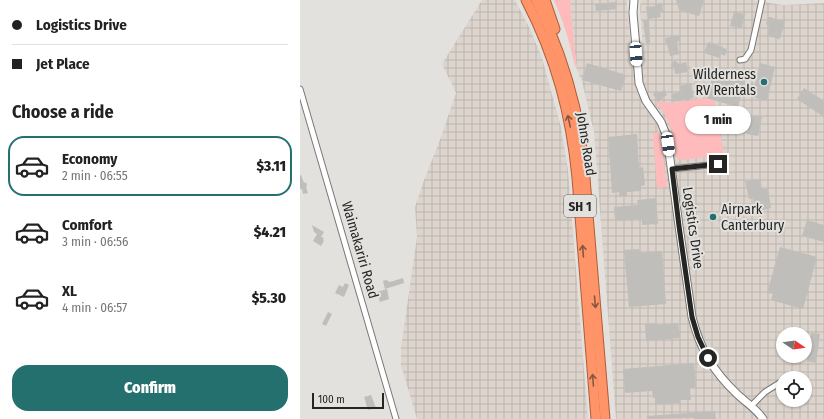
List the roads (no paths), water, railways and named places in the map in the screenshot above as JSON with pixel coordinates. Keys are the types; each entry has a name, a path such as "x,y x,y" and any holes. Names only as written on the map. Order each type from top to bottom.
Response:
{"highway":[{"name":"Johns Road","path":"526,0 551,56 562,89 572,137 578,186 596,419"},
{"name":"Johns Road","path":"536,0 552,35 565,70 580,131 605,419"},
{"path":"545,0 565,60 582,120 584,166"}],"street":[{"name":"Logistics Drive","path":"634,0 639,83 646,101 661,122 666,132 692,317 696,331 702,347 720,376 763,419"},
{"path":"740,60 745,59 751,50 762,0"},
{"name":"Waimakariri Road","path":"300,89 396,419"},
{"path":"672,169 718,164"},
{"path":"751,406 765,392 776,385"}],"place":[{"name":"Wilderness RV Rentals","path":"764,82"},
{"name":"Airpark Canterbury","path":"713,217"}]}
